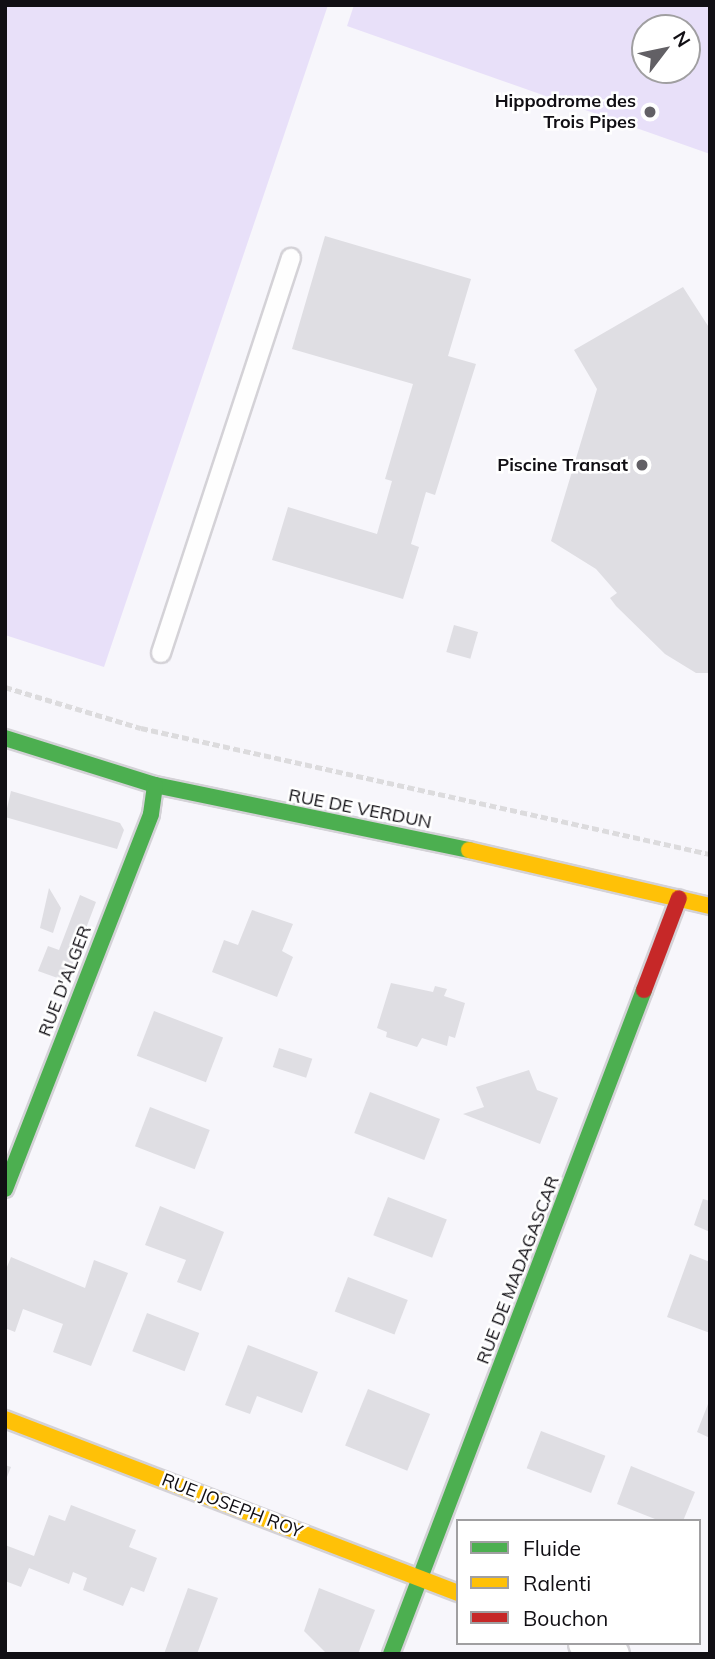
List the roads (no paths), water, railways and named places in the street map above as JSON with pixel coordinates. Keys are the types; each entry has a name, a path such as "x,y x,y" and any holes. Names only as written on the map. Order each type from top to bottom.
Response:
{"street":[{"name":"RUE DE VERDUN","path":"5,738 155,785 710,906"},
{"name":"RUE D'ALGER","path":"5,1189 151,814 155,785"},
{"name":"RUE DE MADAGASCAR","path":"391,1654 679,898"},
{"name":"RUE JOSEPH ROY","path":"5,1419 456,1592"},
{"path":"590,1645 612,1654"}],"lane":[{"path":"161,653 291,258"}],"place":[{"name":"Hippodrome des Trois Pipes","path":"650,112"},
{"name":"Piscine Transat","path":"642,465"}]}
